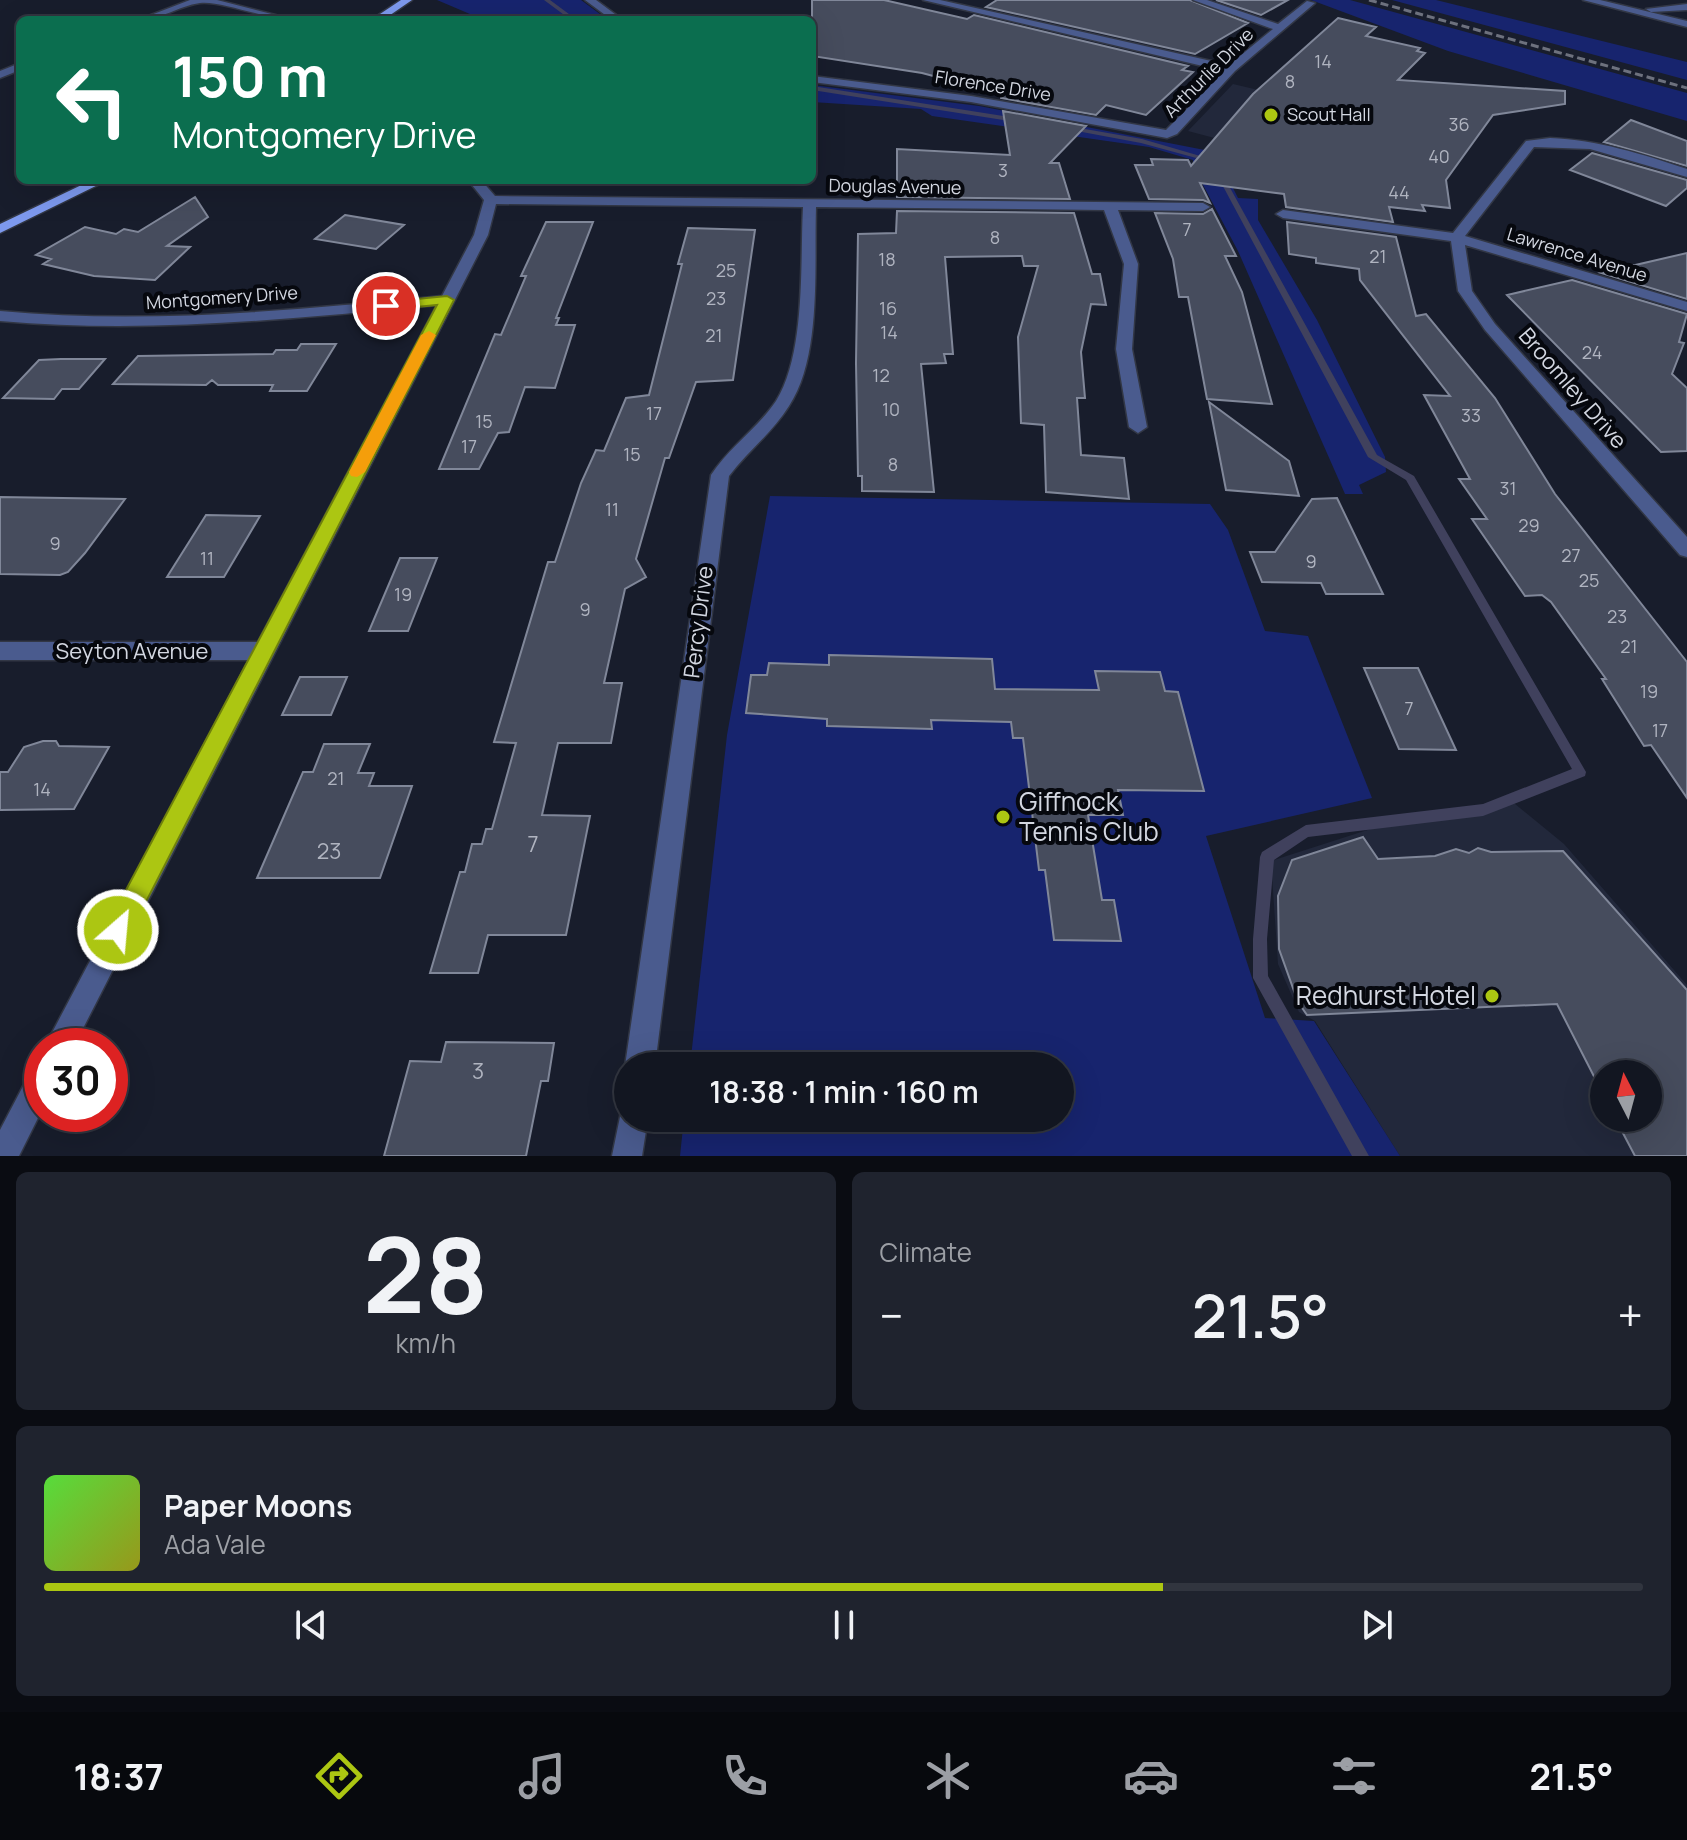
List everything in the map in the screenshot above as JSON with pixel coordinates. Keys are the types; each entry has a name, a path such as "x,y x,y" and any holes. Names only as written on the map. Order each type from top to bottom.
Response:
{"main road":[{"path":"382,16 407,0"},
{"path":"0,229 94,184"}],"street":[{"path":"155,16 202,0 272,16"},
{"path":"590,0 612,16"},
{"path":"928,0 1231,69"},
{"path":"1198,0 1279,28"},
{"path":"1588,0 1610,2 1687,24"},
{"path":"1628,0 1659,7 1687,7"},
{"name":"Arthurlie Drive","path":"1167,134 1173,132 1231,69 1310,3"},
{"path":"1644,13 1659,7"},
{"name":"Florence Drive","path":"816,80 983,101 1167,134"},
{"path":"1283,214 1457,238 1517,157 1530,144 1554,140 1581,142 1687,173"},
{"path":"68,1028 481,235 491,200 477,184"},
{"name":"Douglas Avenue","path":"491,200 1203,207"},
{"name":"Percy Drive","path":"642,1052 720,475 741,446 783,404 799,369 810,204"},
{"path":"1110,207 1131,264 1124,349 1138,427"},
{"name":"Lawrence Avenue","path":"1457,238 1687,307"},
{"name":"Broomley Drive","path":"1457,238 1465,291 1490,327 1687,550"},
{"name":"Montgomery Drive","path":"0,316 55,323 175,324 447,300"},
{"name":"Seyton Avenue","path":"0,651 263,651"},
{"path":"3,1156 24,1114"},
{"path":"627,1156 631,1132"}],"shaded area":[{"path":"437,0 581,0 603,16 475,16"},
{"path":"1311,0 1350,0 1687,93 1687,121 1448,51"},
{"path":"1392,0 1436,0 1687,62 1687,80"},
{"path":"1233,84 1375,118 1301,161 1188,131"},
{"path":"816,86 979,106 1215,152 1238,198 1258,199 1258,220 1317,320 1385,457 1386,472 1359,485 1363,494 1345,494 1238,251 1193,166 1193,160 1149,147 932,116 921,109 816,102"},
{"name":"Giffnock Tennis Club","path":"770,496 1210,504 1228,530 1265,631 1308,636 1372,798 1206,836 1265,1018 1314,1021 1400,1156 680,1156 683,1132 1074,1132 1074,1052 692,1052 727,735"},
{"path":"1509,799 1564,844 1687,985 1687,1156 1400,1156 1315,1021 1299,1012 1278,964 1271,861 1383,825"}],"building":[{"path":"812,0 884,0 967,19 974,15 1188,66 1182,70 1193,72 1146,115 1106,105 1096,115 1001,98 1001,94 922,73 816,57 816,16 812,16"},
{"path":"997,0 1190,0 1248,23 1195,54 986,7"},
{"path":"1216,0 1288,0 1261,15"},
{"path":"1338,18 1376,27 1366,36 1420,48 1417,51 1425,53 1398,80 1565,91 1565,104 1493,115 1446,180 1450,208 1422,205 1425,211 1389,207 1393,222 1286,207 1284,194 1200,183 1210,203 1203,200 1149,199 1135,165 1153,165 1151,159 1188,160 1191,166 1253,94"},
{"path":"1003,111 1086,126 1050,163 1059,163 1070,199 897,197 897,149 1010,155"},
{"path":"1631,120 1687,141 1687,166 1604,142"},
{"path":"1592,153 1687,180 1687,188 1666,206 1570,170"},
{"path":"195,197 208,217 167,246 190,247 155,280 94,276 43,264 51,259 36,255 85,227 116,234 124,229 138,232"},
{"path":"1212,209 1236,256 1225,256 1242,292 1272,404 1207,399 1188,297 1179,297 1173,259 1155,213 1203,214"},
{"path":"897,211 1074,213 1092,274 1100,274 1106,305 1091,304 1081,352 1085,398 1077,398 1081,455 1124,458 1129,499 1046,492 1044,425 1021,423 1018,337 1038,266 1024,266 1022,256 945,257 953,354 944,354 946,363 921,364 934,492 862,491 862,476 858,476 856,363 858,234 896,233"},
{"path":"345,215 404,225 376,249 315,239"},
{"path":"546,222 593,222 556,318 559,318 556,325 575,325 555,388 525,387 509,432 498,433 479,469 439,469 495,334 501,335 526,276 521,276"},
{"path":"1287,222 1396,237 1416,316 1426,314 1495,398 1555,494 1687,662 1687,798 1651,745 1644,746 1602,679 1606,679 1551,602 1542,595 1525,596 1472,519 1487,519 1459,479 1470,479 1424,395 1450,396 1360,280 1359,269 1316,263 1316,258 1289,254"},
{"path":"688,228 755,230 733,380 696,382 669,458 665,458 636,559 646,577 625,589 604,683 622,683 611,743 558,743 542,815 590,816 566,935 488,935 478,973 430,973 460,872 465,872 472,844 482,844 486,829 492,829 516,743 494,742 548,562 555,562 581,483 596,450 604,451 626,398 649,395"},
{"path":"1687,253 1687,299 1601,273"},
{"path":"1572,280 1687,314 1679,342 1684,343 1672,374 1687,388 1687,451 1661,452 1507,295"},
{"path":"301,344 336,344 307,391 270,391 273,385 218,385 212,380 206,385 113,384 138,356 273,354 276,350 297,350"},
{"path":"105,359 79,389 62,389 54,399 3,398 39,360"},
{"path":"1209,402 1289,461 1299,496 1226,490"},
{"path":"0,497 125,499 85,553 68,572 60,575 0,574"},
{"path":"1337,498 1383,594 1326,594 1321,583 1262,582 1250,552 1275,552 1312,499"},
{"path":"206,515 260,516 224,577 167,577"},
{"path":"400,558 437,558 408,631 369,631"},
{"path":"829,655 992,659 995,689 1099,690 1095,671 1160,672 1165,691 1178,692 1204,791 1118,790 1123,815 1088,815 1102,900 1114,900 1121,941 1054,940 1045,870 1039,870 1023,738 1013,738 1011,722 931,720 932,729 827,726 827,719 746,713 751,675 767,675 769,663 829,665"},
{"path":"1364,668 1418,668 1456,750 1399,749"},
{"path":"300,677 347,677 331,715 282,715"},
{"path":"56,741 59,746 109,747 74,809 0,810 0,772 8,772 24,747"},
{"path":"324,744 370,744 358,773 374,773 369,786 412,786 380,878 257,878 303,772 313,772"},
{"name":"Redhurst Hotel","path":"1363,837 1378,859 1435,856 1456,849 1469,853 1478,848 1491,852 1563,851 1687,990 1687,1156 1635,1156 1622,1132 1662,1132 1662,1060 1590,1060 1590,1069 1557,1004 1307,1015 1298,1002 1279,949 1278,896 1292,860"},
{"path":"446,1042 554,1043 548,1081 541,1081 526,1156 384,1156 410,1061 441,1062"}],"waterway":[{"path":"547,0 569,16"},
{"path":"816,89 1016,120"},
{"path":"1068,128 1142,141 1211,160"},
{"path":"1220,175 1373,457 1410,478 1580,772 1483,810 1306,831 1267,857 1260,939 1261,978 1361,1156"}],"railway":[{"path":"1369,0 1687,88"}],"slow traffic":[{"path":"357,472 429,335"}],"place":[{"name":"Scout Hall","path":"1271,115"},
{"name":"Giffnock Tennis Club","path":"1003,817"},
{"name":"Redhurst Hotel","path":"1492,996"}],"route":[{"path":"118,930 447,300 386,306"}]}
